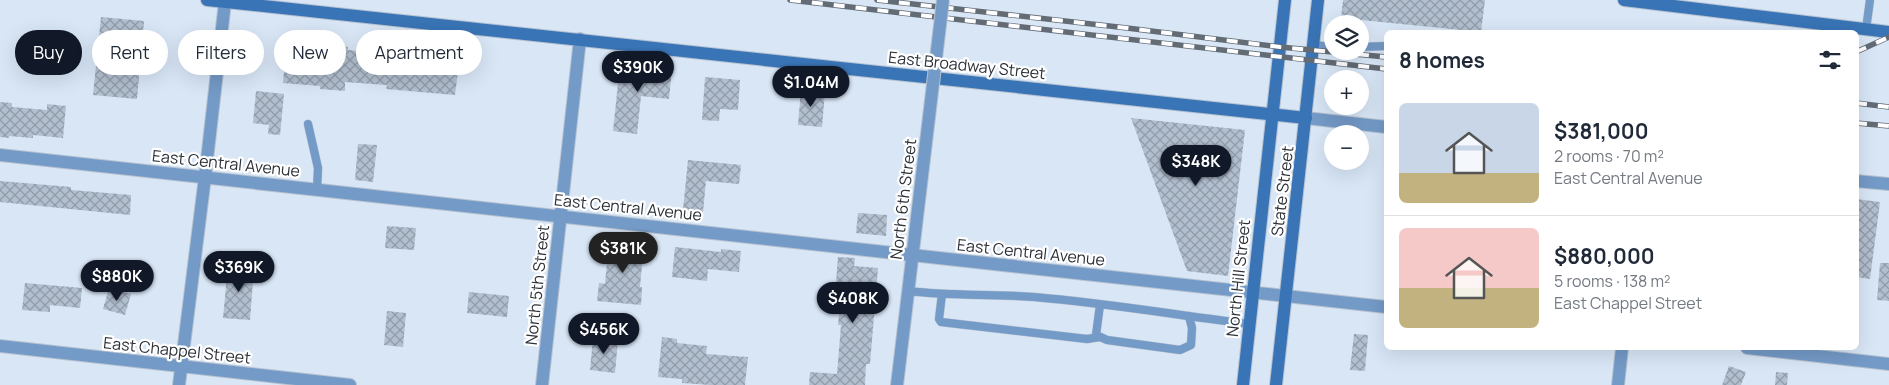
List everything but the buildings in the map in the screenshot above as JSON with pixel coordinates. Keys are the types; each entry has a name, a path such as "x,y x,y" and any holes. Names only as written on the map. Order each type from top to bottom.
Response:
{"main road":[{"name":"East Broadway Street","path":"207,0 1306,118"},
{"name":"North Hill Street","path":"1243,385 1285,0"},
{"name":"State Street","path":"1276,385 1318,0"},
{"path":"1624,0 1661,2 1889,32"}],"street":[{"name":"North 6th Street","path":"897,385 943,0"},
{"path":"179,385 205,177 224,2"},
{"name":"North 5th Street","path":"542,385 580,39"},
{"path":"1306,118 1384,127"},
{"name":"East Central Avenue","path":"0,155 1384,307"},
{"path":"1859,181 1889,184"},
{"name":"East Chappel Street","path":"0,346 350,385"},
{"path":"1618,385 1622,350"},
{"path":"1765,350 1889,364"}],"lane":[{"path":"1866,29 1870,0"},
{"path":"1313,45 1324,46"},
{"path":"1369,47 1384,46"},
{"path":"308,124 318,168 317,189"},
{"path":"908,291 1033,297 1249,324"},
{"path":"942,294 939,319 941,322 1087,339 1100,337"},
{"path":"1100,305 1096,335 1107,340 1180,350 1191,345 1192,328 1189,316"}],"railway":[{"path":"790,0 1384,69"},
{"path":"877,0 1280,47 1384,57"},
{"path":"1859,51 1889,37"},
{"path":"1859,103 1889,107"},
{"path":"1859,123 1889,126"}]}
